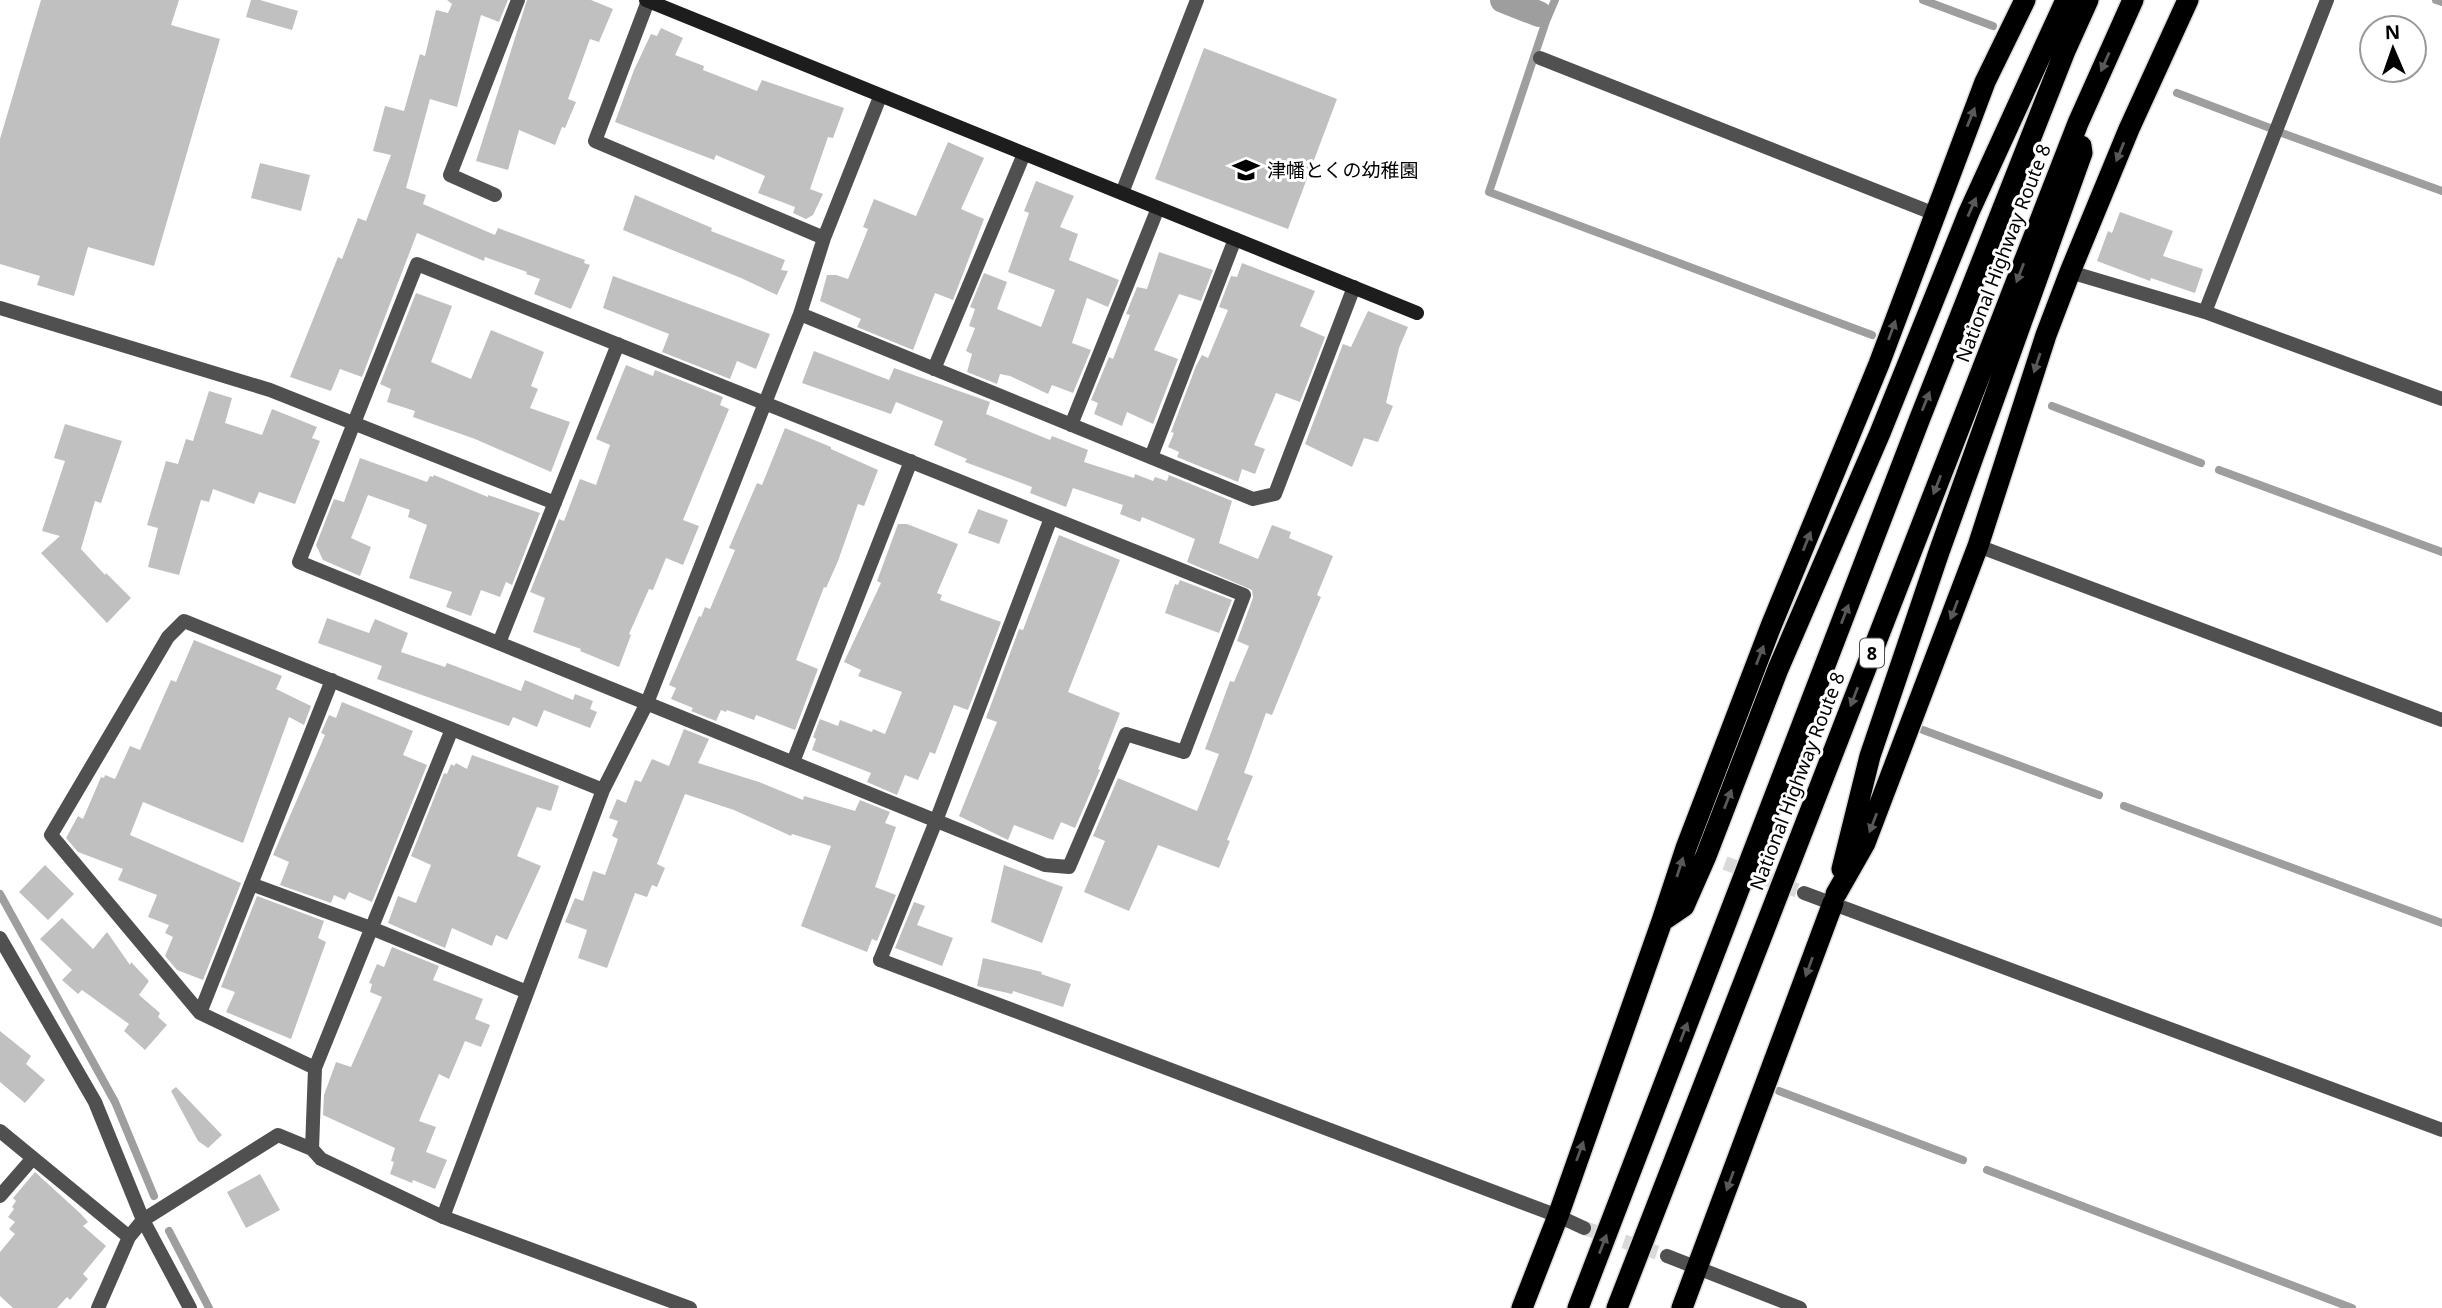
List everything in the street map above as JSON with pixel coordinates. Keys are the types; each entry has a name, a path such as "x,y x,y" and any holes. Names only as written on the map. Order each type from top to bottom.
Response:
{"highway":[{"path":"1522,1308 1558,1216 1686,848 1741,704 1879,364 1985,82 2025,0"},
{"path":"1662,921 1684,906 1706,856 1778,669 1880,433 1969,212 2066,0"},
{"name":"National Highway Route 8","path":"1578,1308 1915,431 2065,51 2088,0"},
{"name":"National Highway Route 8","path":"1617,1308 2078,123 2133,0"},
{"path":"1835,898 1865,843 1978,546 2046,335 2070,272 2129,129 2188,0"},
{"path":"1682,1308 1835,898 1870,756 2082,153 2078,123"}],"street":[{"path":"495,195 450,175 518,0"},
{"path":"824,238 595,141 647,0 880,97 1417,313"},
{"path":"1122,193 1197,0"},
{"path":"2205,312 2327,0"},
{"path":"1540,58 1935,214"},
{"path":"443,1217 603,790 647,703 800,314 824,238 880,97"},
{"path":"934,369 1024,154"},
{"path":"1071,425 1158,208"},
{"path":"1151,457 1235,239"},
{"path":"417,264 618,344 1244,595 1184,752 1126,734 1069,867 1045,865 299,562 417,264"},
{"path":"2070,272 2205,312 2442,398"},
{"path":"800,314 1253,499 1275,494 1354,288"},
{"path":"0,308 270,390 555,503"},
{"path":"499,643 618,344"},
{"path":"793,762 911,461"},
{"path":"1051,518 880,960 1584,1228"},
{"path":"1978,546 2442,720"},
{"path":"315,1068 200,1013 51,835 169,637 184,621 603,790"},
{"path":"200,1013 331,680"},
{"path":"312,1149 315,1068 452,729"},
{"path":"251,884 371,928 527,992"},
{"path":"1804,893 1835,898 2442,1130"},
{"path":"0,938 95,1102 143,1220 190,1308"},
{"path":"0,1131 129,1237"},
{"path":"98,1308 129,1237 143,1220 278,1135 312,1149 321,1159 443,1217 690,1308"},
{"path":"0,1196 33,1158"},
{"path":"1667,1256 1800,1308"}],"building":[{"path":"41,0 179,0 171,25 220,39 154,266 88,247 74,296 37,285 40,276 0,264 0,139"},
{"path":"251,0 298,11 292,30 246,17"},
{"path":"447,0 508,0 499,22 481,15 457,107 430,99 406,188 426,195 423,204 495,235 498,228 585,260 584,263 590,265 571,309 534,294 540,279 526,274 527,272 485,257 484,261 417,233 362,377 340,369 331,391 290,377 338,257 342,259 358,218 366,221 391,155 373,151 385,106 404,111 420,54 425,56 436,10 448,13 452,4"},
{"path":"527,0 591,0 613,9 599,42 590,39 568,99 576,102 555,145 519,130 508,170 476,161"},
{"path":"661,28 683,38 675,55 704,66 703,70 757,91 762,80 844,108 833,138 828,137 810,189 823,194 813,215 806,219 793,213 795,207 758,193 765,176 716,155 714,160 615,122 634,70 651,34 657,36"},
{"path":"1204,48 1337,99 1288,229 1155,179"},
{"path":"948,142 984,158 961,209 984,219 953,300 935,293 913,350 857,327 861,319 820,301 827,275 848,279 868,229 863,227 874,199 916,216"},
{"path":"260,163 310,175 301,211 251,198"},
{"path":"1036,181 1074,196 1060,227 1078,234 1069,260 1119,280 1108,307 1087,298 1072,343 1091,350 1073,393 1052,385 1048,394 1000,374 997,384 967,372 972,354 966,351 975,328 969,326 975,309 970,307 984,273 1007,282 997,309 1041,327 1055,290 1008,272 1029,213 1024,211"},
{"path":"635,195 712,228 711,231 785,260 781,270 788,271 777,295 623,230"},
{"path":"2120,212 2173,231 2163,256 2203,269 2195,293 2151,278 2150,281 2097,261 2108,231 2112,233"},
{"path":"1159,252 1213,270 1201,301 1179,294 1154,350 1178,359 1153,424 1127,412 1122,426 1094,414 1098,403 1091,400 1109,357 1113,359 1130,315 1126,314 1137,287 1147,289"},
{"path":"1242,263 1315,291 1300,326 1325,337 1300,402 1276,393 1254,445 1265,449 1255,474 1242,469 1238,482 1177,457 1179,452 1168,447 1196,366 1202,355 1208,358 1228,310 1219,307 1231,276 1237,277"},
{"path":"613,276 770,334 756,369 737,361 730,379 662,352 669,334 603,308"},
{"path":"416,293 452,306 431,362 471,379 491,330 544,352 531,386 538,389 530,408 570,422 551,472 475,439 413,417 415,411 387,402 391,389 380,384"},
{"path":"1368,311 1408,327 1399,348 1386,403 1393,406 1378,442 1364,438 1352,467 1305,444 1343,344 1351,347"},
{"path":"814,351 889,380 894,368 990,402 986,414 1050,440 1052,436 1088,450 1084,462 1134,478 1135,474 1153,481 1155,477 1167,481 1169,475 1232,501 1219,543 1258,559 1272,525 1291,532 1289,538 1333,556 1317,595 1321,597 1272,715 1266,713 1244,773 1253,776 1227,840 1230,841 1219,868 1158,845 1129,911 1084,892 1105,841 1093,836 1118,778 1197,811 1219,754 1205,749 1230,681 1234,682 1249,646 1237,641 1253,598 1252,590 1187,562 1195,539 1142,517 1140,522 1120,514 1123,505 1073,488 1066,507 1030,493 1032,487 965,462 967,459 934,445 943,421 896,402 891,414 802,383"},
{"path":"626,365 653,376 655,370 723,397 720,405 729,409 683,520 699,526 683,565 666,558 653,590 649,589 629,634 631,635 619,667 580,651 581,649 533,632 545,598 530,592 559,519 564,521 580,479 596,485 610,445 596,439"},
{"path":"209,391 232,398 225,423 262,435 272,409 317,427 312,438 320,441 295,504 259,492 254,504 213,489 209,502 201,500 179,575 148,567 158,528 147,525 166,461 178,464 186,439 193,441"},
{"path":"65,424 122,441 101,503 95,501 81,549 131,598 107,623 41,553 60,536 42,531 65,461 54,458"},
{"path":"785,428 878,470 864,506 858,504 838,561 826,588 824,587 796,660 818,669 795,730 756,715 754,720 727,710 721,710 716,721 671,699 676,688 669,685 699,616 701,617 705,607 710,609 735,550 729,548 757,483 762,485"},
{"path":"360,458 427,482 430,476 434,475 488,497 540,513 512,585 506,582 500,597 481,590 471,616 446,607 452,592 409,578 427,525 408,517 410,510 368,495 351,538 371,547 360,576 323,560 316,545 334,499 344,502"},
{"path":"978,509 1008,520 999,544 968,533"},
{"path":"898,524 907,524 958,544 937,593 942,595 940,600 1001,622 968,710 954,705 935,754 930,752 918,780 905,775 897,795 867,782 871,773 812,750 816,739 813,737 820,719 838,726 840,720 885,734 902,692 858,676 861,670 844,662 881,583 877,581"},
{"path":"1059,535 1120,560 1068,692 1120,713 1098,769 1100,770 1075,828 1061,822 1053,840 1014,825 1008,840 959,816 997,722 986,718 1019,629 1023,630"},
{"path":"1180,580 1232,600 1219,633 1165,613 1175,584 1178,585"},
{"path":"327,618 369,633 375,619 408,633 401,652 445,667 447,663 521,691 525,680 573,700 575,694 593,701 590,709 597,712 590,728 544,710 537,727 513,717 509,726 377,679 382,666 318,643"},
{"path":"194,640 282,676 276,689 311,706 304,725 289,717 243,843 143,802 130,835 241,883 203,980 177,970 165,956 173,937 165,933 169,925 148,917 157,895 118,880 123,869 78,852 66,838 78,816 83,819 101,777 104,778 105,775 115,779 130,746 140,750 171,680 176,682"},
{"path":"342,702 413,731 403,755 427,765 372,902 349,892 345,900 334,895 331,903 280,885 289,862 273,855 325,735 321,733 329,715 336,718"},
{"path":"684,729 709,739 698,763 759,782 803,800 804,796 855,811 860,800 890,812 885,823 896,827 875,887 896,895 877,941 872,939 867,952 801,926 831,846 792,834 791,836 734,810 685,794 657,864 665,868 657,887 652,885 647,897 635,893 607,968 578,958 587,930 565,922 575,898 583,901 593,871 605,875 618,839 612,836 618,821 609,818 617,799 626,803 635,780 641,782 652,759 669,766"},
{"path":"472,755 559,786 551,811 537,807 517,856 541,866 507,940 496,935 492,946 452,928 445,948 388,923 398,896 416,903 431,865 411,856 444,773 447,774 451,764 454,766 456,763 467,769"},
{"path":"45,865 74,894 48,920 19,892"},
{"path":"1004,865 1063,887 1042,943 991,922"},
{"path":"257,896 324,921 318,938 326,942 291,1039 226,1012 235,992 221,987"},
{"path":"914,902 925,906 917,925 953,938 942,966 895,948"},
{"path":"62,918 93,949 107,932 130,965 131,962 149,981 139,995 160,1013 158,1017 167,1025 145,1050 124,1031 129,1024 82,990 78,994 62,980 72,970 40,939"},
{"path":"392,947 439,966 433,980 483,999 475,1019 490,1025 481,1047 465,1041 449,1079 439,1074 419,1121 436,1127 426,1152 447,1160 435,1189 390,1174 395,1148 323,1115 324,1095 336,1062 351,1067 382,997 370,992 372,984 369,983 377,964 384,967"},
{"path":"983,958 1042,972 1041,974 1071,984 1063,1007 1013,991 1012,994 977,986"},
{"path":"0,1031 31,1056 26,1064 45,1080 25,1103 0,1082"},
{"path":"176,1087 222,1135 208,1148 198,1141 171,1091"},
{"path":"35,1172 81,1214 88,1222 83,1226 106,1246 83,1274 88,1279 70,1300 67,1297 57,1308 13,1308 0,1296 0,1252 15,1234 9,1229 15,1222 8,1217 14,1209 12,1207 16,1201 13,1198"},
{"path":"260,1174 280,1210 246,1228 227,1192"}],"waterway":[{"path":"1503,0 1539,14"},
{"path":"1546,21 1555,0"},
{"path":"1923,0 1993,26"},
{"path":"2436,0 2442,2"},
{"path":"1539,14 1546,21 1489,192 1872,335"},
{"path":"2177,93 2270,128"},
{"path":"2282,133 2442,191"},
{"path":"2052,406 2201,463"},
{"path":"2219,470 2442,552"},
{"path":"1923,730 2099,795"},
{"path":"2124,806 2442,923"},
{"path":"0,894 115,1102 154,1196"},
{"path":"1779,1091 1963,1160"},
{"path":"1987,1170 2352,1308"},
{"path":"169,1231 209,1308"}],"tunnel":[{"path":"1725,863 1804,893"},
{"path":"1584,1228 1667,1256"}],"place":[{"name":"津幡とくの幼稚園","path":"1246,170"}]}
